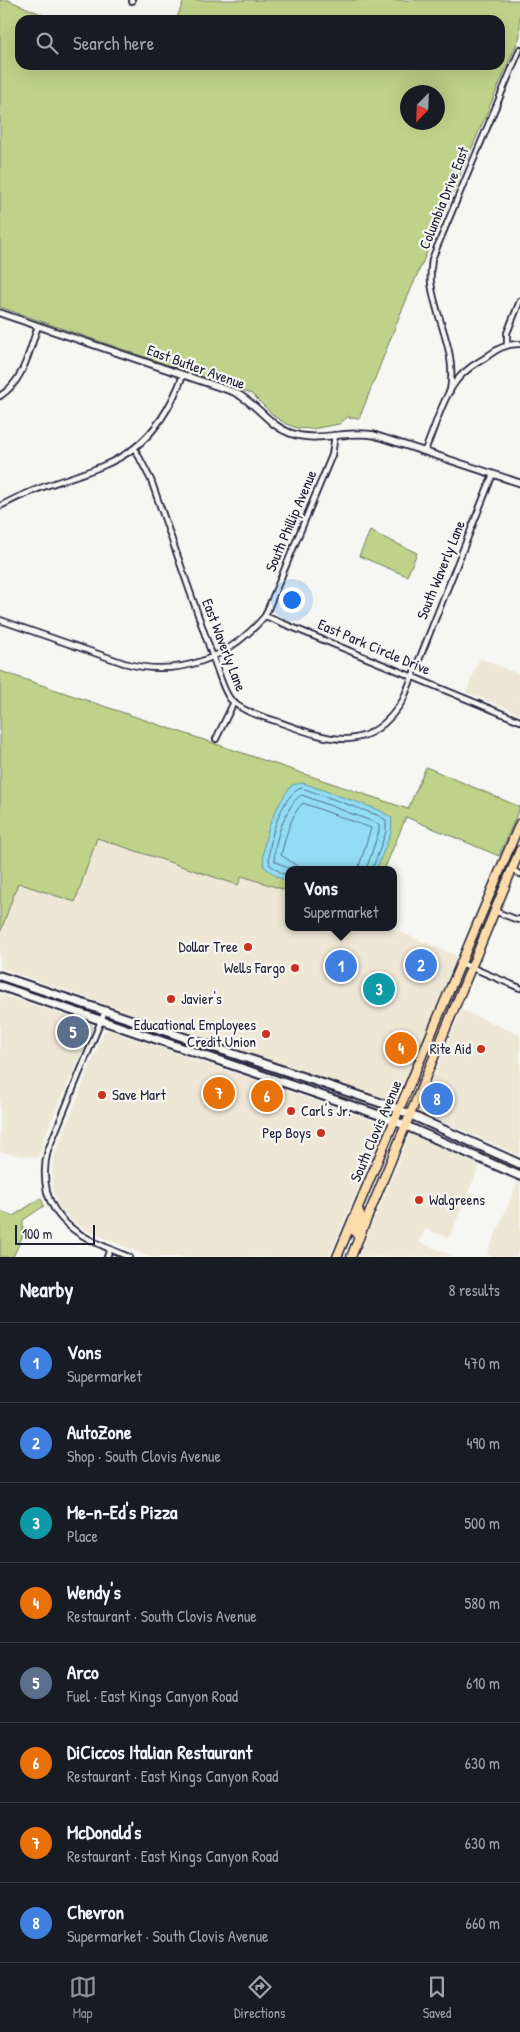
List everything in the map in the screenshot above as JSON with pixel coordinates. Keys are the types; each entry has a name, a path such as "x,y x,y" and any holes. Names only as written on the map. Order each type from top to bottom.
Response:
{"main road":[{"name":"South Clovis Avenue","path":"338,1257 520,823"},
{"name":"South Clovis Avenue","path":"351,1257 520,850"},
{"path":"0,976 400,1110 520,1164"},
{"path":"0,986 395,1120 520,1176"},
{"path":"202,1054 209,1052 258,1067 264,1065"},
{"path":"358,1209 361,1217 355,1232 359,1238"},
{"path":"343,1242 344,1257"}],"street":[{"name":"Columbia Drive East","path":"450,391 453,369 448,342 430,282 432,259 520,49"},
{"path":"507,344 507,333 520,301"},
{"name":"East Butler Avenue","path":"0,313 243,396 276,426 292,434 300,436 367,433 425,450 520,483"},
{"path":"0,396 8,391 21,374 38,326"},
{"path":"425,450 450,391 458,379 468,369 507,344 520,344"},
{"path":"0,506 20,496 106,465 135,449 148,436 163,415 183,375"},
{"name":"South Phillip Avenue","path":"265,616 332,455 335,435"},
{"name":"East Waverly Lane","path":"135,449 151,480 225,691 234,702 247,710 314,735 340,739 352,738 371,733 386,724 403,700 412,676"},
{"name":"South Waverly Lane","path":"412,676 493,474"},
{"path":"0,620 140,667 170,669 191,665 214,656 232,646 265,616"},
{"name":"East Park Circle Drive","path":"265,616 520,721"},
{"path":"216,739 234,702"},
{"path":"512,870 520,874"},
{"path":"494,911 518,920 520,919"},
{"path":"462,963 520,988"},
{"path":"105,1011 46,1157 45,1183 57,1214 76,1233 129,1257"},
{"path":"107,1257 110,1249"}],"shaded area":[{"path":"480,658 520,675 520,714 466,692"},
{"path":"97,838 238,885 242,876 285,890 285,931 397,931 457,956 397,1104 0,968 0,933 17,883"},
{"path":"0,994 91,1024 93,1028 49,1126 38,1158 0,1152"},
{"path":"461,1010 520,1035 520,1151 518,1155 419,1111"},
{"path":"109,1030 386,1125 329,1257 149,1257 90,1232 73,1222 60,1209 53,1192 52,1173 54,1156 104,1031"},
{"path":"410,1134 480,1165 449,1238 425,1229 419,1242 453,1256 358,1257"},
{"path":"518,1182 520,1183 520,1247 516,1257 494,1257 487,1254"}],"green space":[{"path":"0,0 8,0 43,15 15,15 15,70 505,70 505,15 178,15 184,0 520,0 520,36 399,317 359,419 354,417 350,419 349,416 339,424 312,429 297,428 286,424 274,416 252,394 0,307"},
{"path":"370,531 417,553 407,576 359,556"},
{"path":"0,671 408,809 426,767 520,807 499,856 406,817 386,866 285,866 285,890 242,876 238,885 97,838 75,902 18,883 0,933"},
{"path":"41,1198 44,1206 23,1220 23,1235 13,1257 0,1257 0,1211 13,1216"}],"water":[{"path":"303,783 379,810 392,818 391,833 378,866 285,866 285,880 264,867 264,845 270,824 280,803 292,785"}],"place":[{"name":"Dollar Tree","path":"248,947"},
{"name":"AutoZone","path":"421,965"},
{"name":"Vons","path":"341,966"},
{"name":"Wells Fargo","path":"295,968"},
{"name":"Me-n-Ed's Pizza","path":"379,989"},
{"name":"Javier's","path":"171,999"},
{"name":"Arco","path":"73,1032"},
{"name":"Educational Employees Credit Union","path":"266,1034"},
{"name":"Wendy's","path":"401,1048"},
{"name":"Rite Aid","path":"481,1049"},
{"name":"McDonald's","path":"219,1093"},
{"name":"Save Mart","path":"102,1095"},
{"name":"DiCiccos Italian Restaurant","path":"267,1096"},
{"name":"Chevron","path":"437,1099"},
{"name":"Carl's Jr.","path":"291,1111"},
{"name":"Pep Boys","path":"321,1133"},
{"name":"Walgreens","path":"419,1200"}]}
